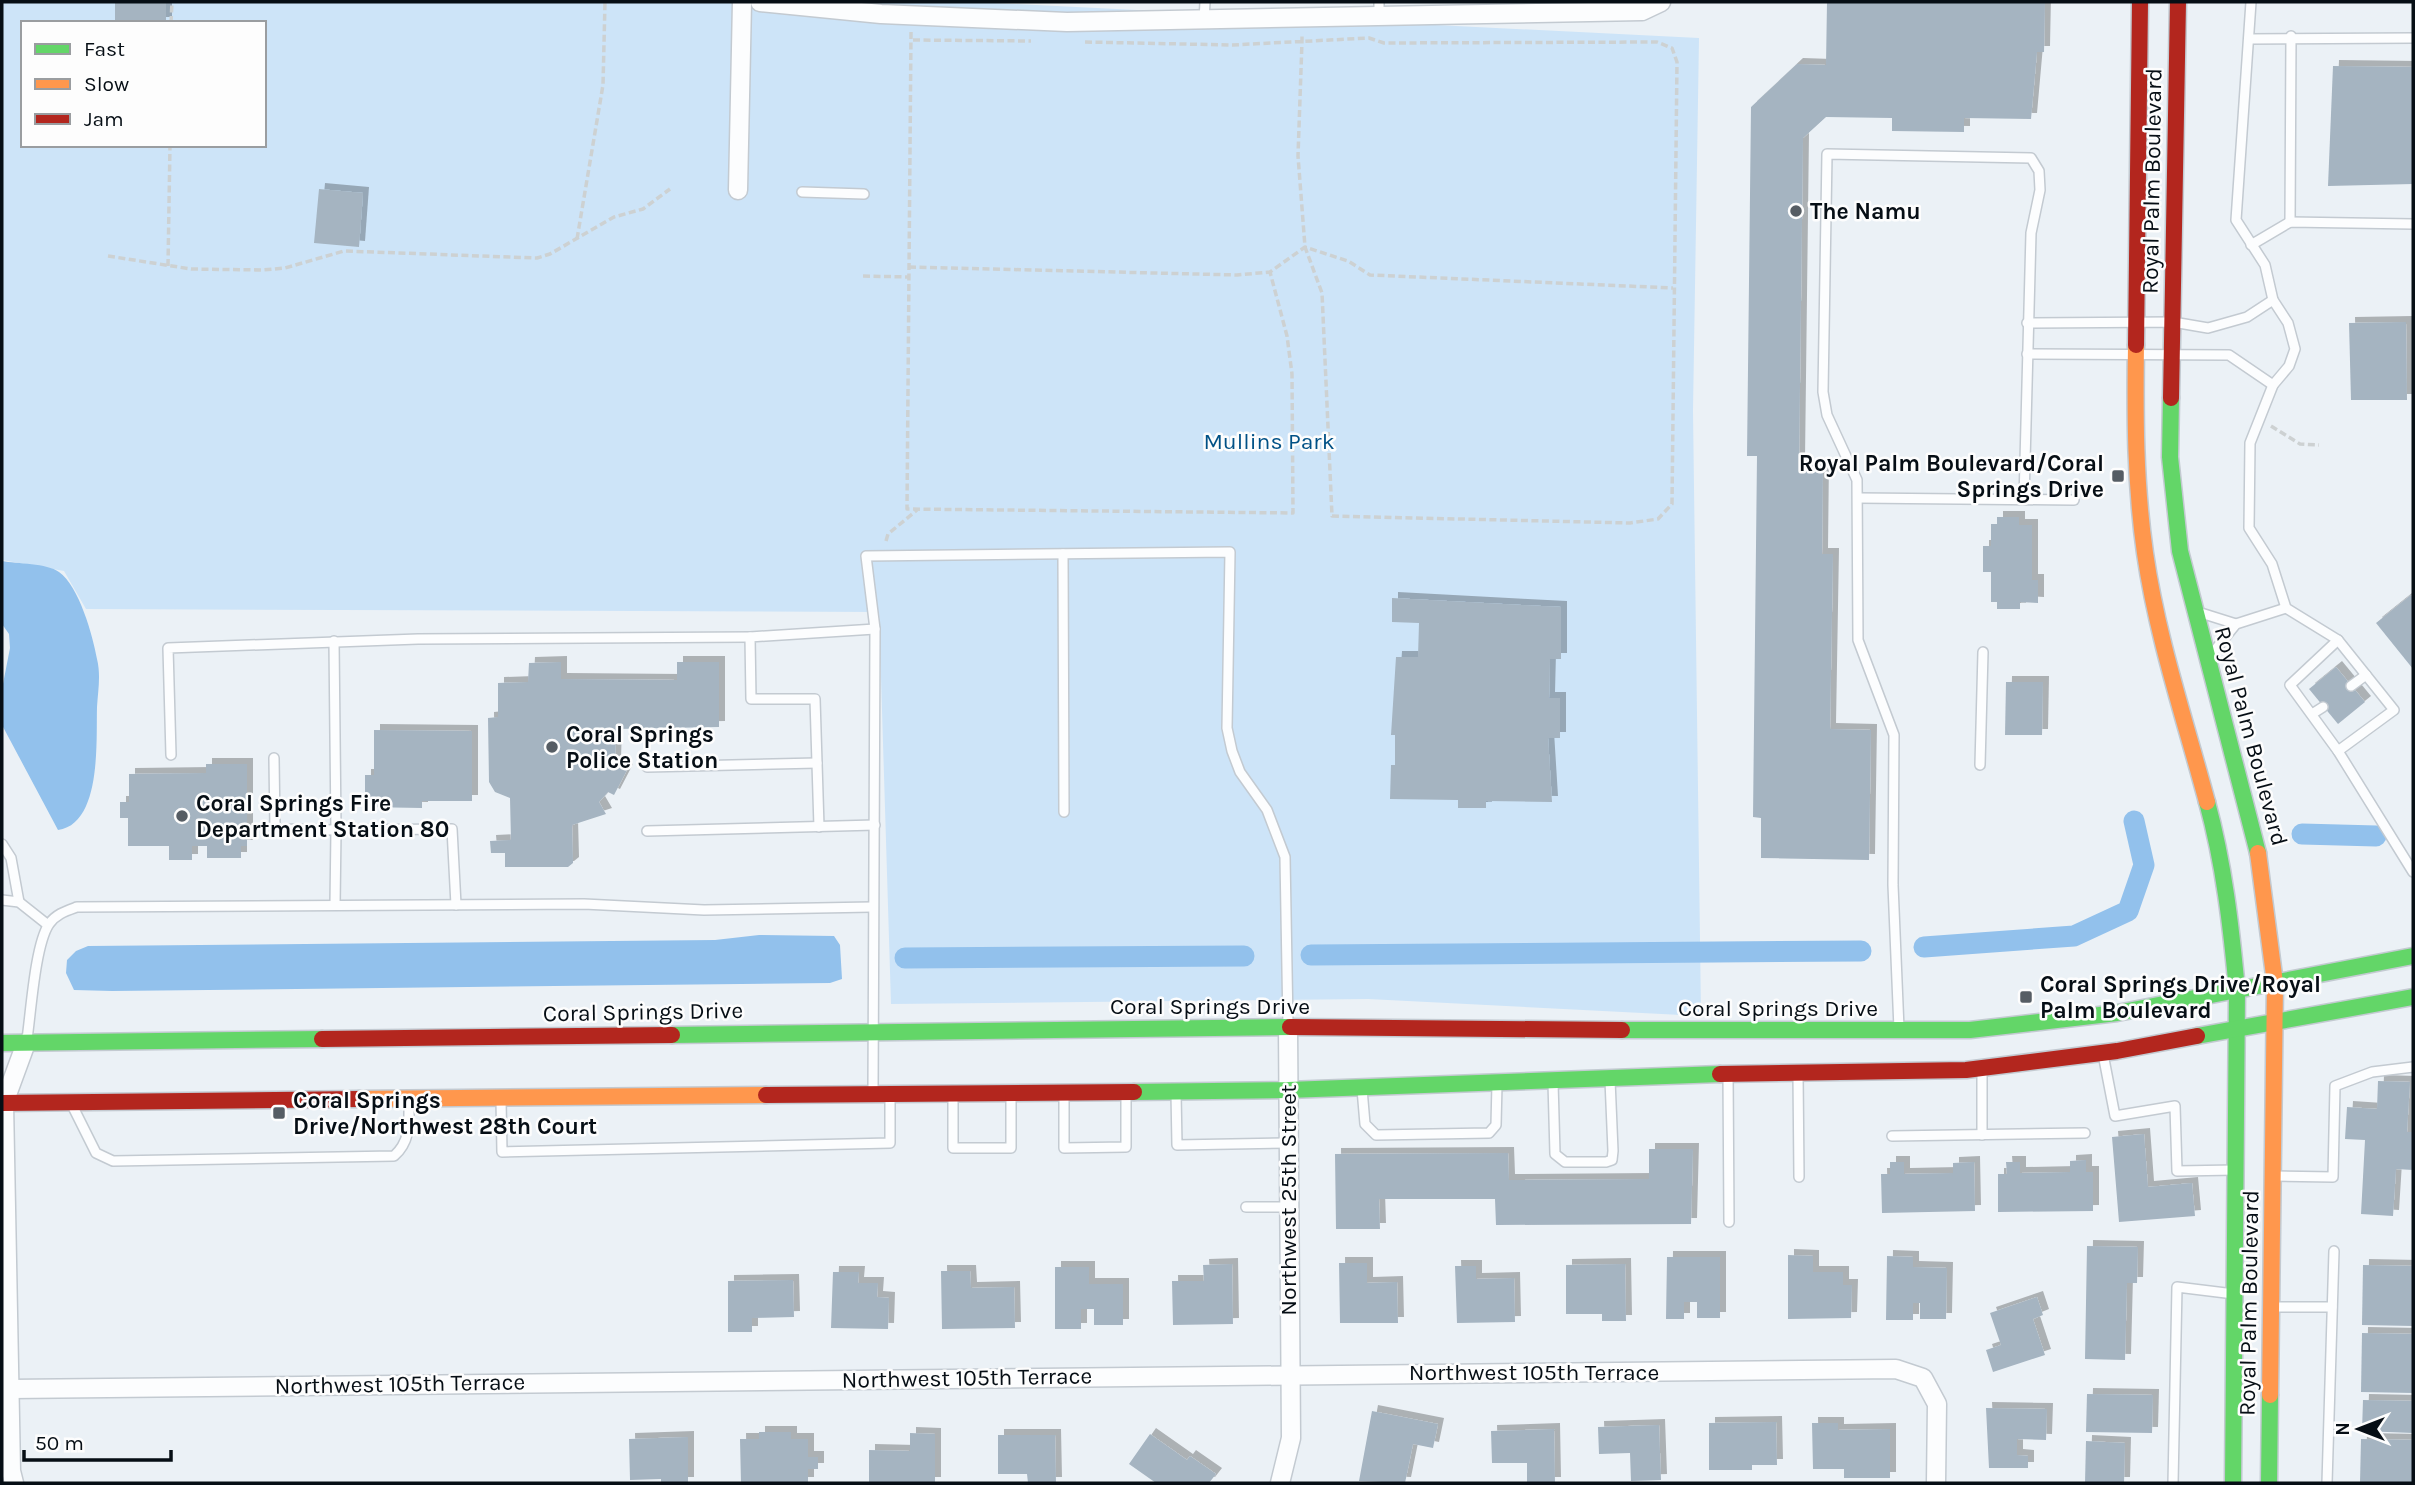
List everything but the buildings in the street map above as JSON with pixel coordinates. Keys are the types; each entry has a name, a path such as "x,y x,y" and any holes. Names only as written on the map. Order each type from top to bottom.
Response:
{"main road":[{"name":"Royal Palm Boulevard","path":"2140,2 2135,460 2145,555 2166,649 2219,846 2230,910 2237,990 2239,1028 2233,1483"},
{"name":"Royal Palm Boulevard","path":"2178,2 2170,457 2180,551 2256,838 2275,983 2269,1483"},
{"name":"Coral Springs Drive","path":"2,1043 1288,1027 1970,1030 2117,1013 2413,956"},
{"path":"3,1103 1288,1090 1728,1073 1982,1068 2102,1052 2413,997"}],"street":[{"path":"738,190 743,2"},
{"path":"760,2 899,15 1067,22 1205,11 1303,18 1379,9 1642,11 1661,2"},
{"name":"Northwest 25th Street","path":"1280,1483 1291,1438 1288,1027"},
{"path":"14,1483 3,1103 26,1043"},
{"name":"Northwest 105th Terrace","path":"10,1389 1896,1369 1923,1378 1937,1404 1936,1483"}],"lane":[{"path":"2251,2 2236,220 2265,265 2273,300 2288,323 2295,349 2289,366 2273,384 2250,443 2249,528 2272,564 2286,608 2338,640 2394,710 2338,751"},
{"path":"2290,222 2291,36"},
{"path":"2249,38 2413,38"},
{"path":"1899,1031 1893,884 1894,735 1858,640 1857,480 1827,415 1823,392 1827,154 2031,158 2039,171 2040,190 2031,233 2024,500"},
{"path":"802,192 864,194"},
{"path":"2251,245 2290,222 2413,224"},
{"path":"2028,323 2173,322 2208,328 2228,325 2247,317 2273,300"},
{"path":"2027,354 2172,357 2229,355 2273,384"},
{"path":"1859,498 2074,500"},
{"path":"873,1094 875,629 866,556 1230,552 1227,728 1240,772 1267,810 1280,838 1285,857 1288,1027"},
{"path":"1063,554 1063,812"},
{"path":"2208,660 2236,624 2286,608"},
{"path":"2195,611 2236,624"},
{"path":"171,755 169,649 334,641 750,637 875,629"},
{"path":"750,637 751,699 815,699 819,827"},
{"path":"2338,640 2290,685 2338,751 2413,872"},
{"path":"334,641 335,905"},
{"path":"1980,765 1983,652"},
{"path":"2351,686 2366,675"},
{"path":"2312,715 2323,706"},
{"path":"275,758 275,829 452,829 456,905"},
{"path":"647,767 817,763"},
{"path":"647,831 874,825"},
{"path":"2,844 11,858 19,902"},
{"path":"2,900 19,902 48,925"},
{"path":"26,1043 40,948 48,925 60,913 77,907 584,904 704,910 872,907"},
{"path":"2102,1052 2115,1116 2175,1106 2177,1171 2237,1170"},
{"path":"1982,1068 1982,1135"},
{"path":"2273,1176 2333,1177 2336,1086 2372,1072 2413,1068"},
{"path":"1798,1071 1799,1177"},
{"path":"1728,1073 1729,1222"},
{"path":"1553,1080 1555,1154 1565,1162 1606,1162 1612,1160 1613,1151 1610,1078"},
{"path":"1362,1087 1365,1124 1376,1135 1489,1133 1496,1125 1497,1082"},
{"path":"1065,1092 1065,1148 1126,1147 1126,1091"},
{"path":"1176,1091 1177,1145 1288,1143"},
{"path":"953,1093 953,1148 1011,1148 1012,1093"},
{"path":"500,1098 502,1152 890,1143 890,1094"},
{"path":"70,1102 96,1153 114,1161 394,1156 404,1148 408,1135 409,1099"},
{"path":"1892,1136 2085,1133"},
{"path":"1246,1207 1288,1206"},
{"path":"2327,1483 2334,1251"},
{"path":"2173,1483 2177,1287 2236,1294"},
{"path":"2272,1307 2332,1307"}],"path":[{"path":"171,21 172,2"},
{"path":"577,239 603,85 605,2"},
{"path":"899,15 911,29 913,40 907,509 1293,513 1292,374 1287,337 1270,272"},
{"path":"1074,41 1232,45 1302,41 1369,38 1384,43 1657,42 1672,48 1677,62 1672,504 1658,519 1630,523 1332,516 1322,293 1305,247 1298,156 1302,41 1303,18"},
{"path":"913,40 1035,41"},
{"path":"169,266 170,147"},
{"path":"108,256 191,269 285,268 344,251 537,258 550,254 614,217 643,209 670,189"},
{"path":"909,267 1237,275 1270,272 1305,247"},
{"path":"1305,247 1348,261 1370,275 1673,288"},
{"path":"863,276 909,277"},
{"path":"2269,425 2300,444 2319,445"},
{"path":"885,543 888,534 918,509"}],"green space":[{"name":"Mullins Park","path":"2,2 975,2 1699,38 1693,411 1701,1016 1368,999 891,1004 879,612 86,609 64,571 2,560"}],"water":[{"path":"2,561 32,564 59,572 79,600 95,649 99,677 94,779 83,813 72,824 58,830 2,725 2,689 10,648 9,634 2,624"},
{"path":"759,935 834,936 840,945 842,979 830,983 112,991 74,990 66,973 67,960 76,951 88,946 715,940"}],"waterway":[{"path":"1924,947 2074,936 2128,911 2144,865 2134,821"},
{"path":"2302,834 2376,836"},
{"path":"1311,955 1861,951"},
{"path":"905,958 1244,956"}],"traffic: fast":[{"path":"2171,398 2170,457 2180,551 2258,853"},
{"path":"2207,802 2226,895 2237,990 2233,1483"},
{"path":"1622,1030 1970,1030 2117,1013 2413,956"},
{"path":"2197,1036 2413,997"},
{"path":"672,1035 1290,1027"},
{"path":"2,1043 322,1039"},
{"path":"1134,1092 1288,1090 1720,1074"},
{"path":"2269,1483 2270,1395"}],"traffic: slow":[{"path":"2136,345 2137,475 2145,553 2164,647 2207,802"},
{"path":"2258,853 2275,983 2270,1395"},
{"path":"359,1099 766,1095"}],"traffic: jam":[{"path":"2136,345 2140,2"},
{"path":"2171,398 2178,2"},
{"path":"1290,1027 1622,1030"},
{"path":"322,1039 672,1035"},
{"path":"1720,1074 1966,1070 2117,1051 2197,1036"},
{"path":"766,1095 1134,1092"},
{"path":"2,1103 359,1099"}],"place":[{"name":"The Namu","path":"1796,211"},
{"name":"Royal Palm Boulevard/Coral Springs Drive","path":"2118,476"},
{"name":"Coral Springs Police Station","path":"552,747"},
{"name":"Coral Springs Fire Department Station 80","path":"182,816"},
{"name":"Coral Springs Drive/Royal Palm Boulevard","path":"2026,997"},
{"name":"Coral Springs Drive/Northwest 28th Court","path":"279,1113"}]}
